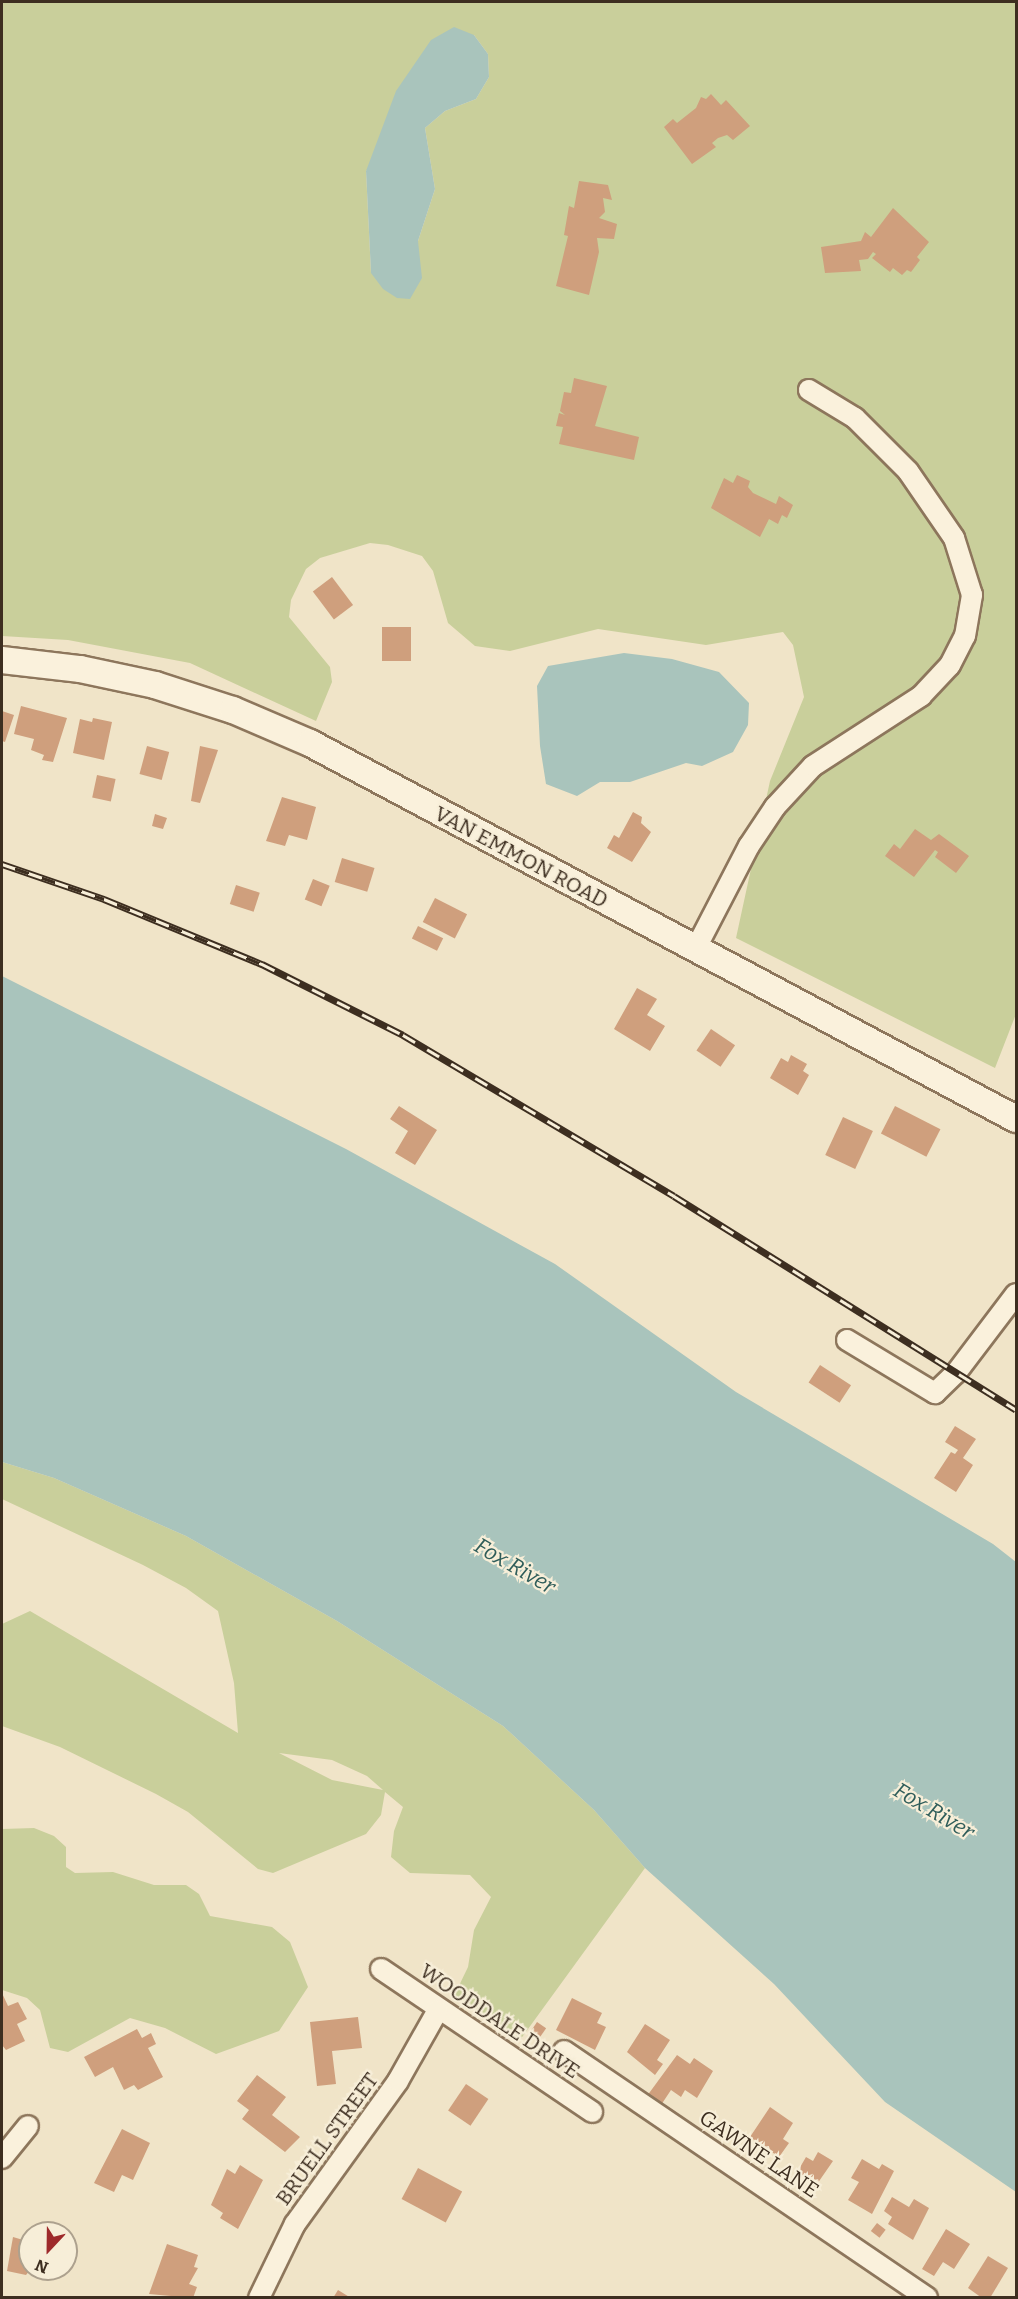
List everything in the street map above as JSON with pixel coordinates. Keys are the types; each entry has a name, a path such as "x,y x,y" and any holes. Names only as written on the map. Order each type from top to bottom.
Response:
{"street":[{"path":"695,950 775,807 813,766 921,696 950,665 965,636 972,595 954,538 908,471 855,418 809,390"},
{"name":"VAN EMMON ROAD","path":"2,660 134,680 275,727 365,771 695,950 1017,1119"},
{"path":"847,1340 935,1393 956,1373 1017,1294"},
{"name":"WOODDALE DRIVE","path":"381,1969 438,2010 592,2112"},
{"name":"BRUELL STREET","path":"258,2298 295,2224 380,2108 438,2010"},
{"name":"GAWNE LANE","path":"564,2051 927,2298"},
{"path":"2,2158 28,2126"}],"green space":[{"path":"2,2 1016,2 1016,1014 995,1068 736,938 770,781 804,697 793,645 783,632 706,645 598,629 510,651 475,646 448,623 433,571 422,556 388,545 370,543 320,558 306,569 291,600 289,617 330,667 332,682 316,721 190,663 68,640 2,636","holes":["474,35 488,54 489,77 476,99 445,111 425,128 435,189 418,241 371,273 366,171"]},
{"path":"2,1462 54,1478 186,1536 337,1621 503,1726 594,1810 645,1868 520,2040 454,1996 468,1967 474,1930 491,1897 470,1875 410,1873 391,1857 394,1831 403,1807 385,1792 381,1815 366,1834 273,1873 258,1869 188,1812 156,1794 60,1747 2,1726 2,1624 30,1611 238,1733 234,1683 218,1611 186,1588 143,1565 2,1499","holes":["279,1753 332,1760 367,1776 383,1790 332,1780"]},
{"path":"34,1828 54,1836 66,1847 66,1867 75,1873 113,1872 154,1885 186,1885 199,1894 210,1916 272,1927 290,1942 308,1987 279,2031 216,2054 165,2028 130,2018 68,2052 50,2048 40,2010 27,1998 2,1990 2,1829"}],"water":[{"path":"454,27 474,35 488,54 489,77 476,99 445,111 425,128 435,189 418,241 422,278 410,299 397,298 383,289 371,273 366,171 396,91 431,40"},
{"path":"624,653 672,659 719,672 749,703 748,725 733,752 702,766 686,763 630,782 600,782 577,796 546,784 540,746 537,686 548,666"},
{"name":"Fox River","path":"2,976 346,1149 555,1264 736,1392 993,1544 1016,1562 1016,2192 885,2102 774,1984 645,1868 594,1810 503,1726 337,1621 186,1536 54,1478 2,1462"}],"building":[{"path":"711,94 721,105 726,100 750,126 733,140 727,135 718,138 712,143 716,147 692,164 664,127 673,119 677,123 696,108 701,97 706,99"},
{"path":"579,181 608,185 612,200 603,198 605,212 599,218 617,224 614,239 597,238 599,252 589,295 556,286 568,236 564,235 569,206 574,208"},
{"path":"893,208 929,242 917,257 920,260 911,272 907,270 902,275 893,268 890,272 872,258 876,254 873,252 868,259 859,260 861,271 825,273 821,247 861,241 865,232 871,237"},
{"path":"574,378 607,386 595,426 639,437 634,460 559,444 563,427 556,426 559,413 565,415 560,411 564,392 571,393"},
{"path":"737,475 750,481 748,487 753,493 776,504 779,496 793,505 787,518 782,515 778,524 769,519 760,537 711,508 724,478 733,483"},
{"path":"332,577 353,605 334,619 313,591"},
{"path":"382,627 411,627 411,661 382,661"},
{"path":"21,706 67,718 53,762 42,760 44,755 31,750 34,739 14,734"},
{"path":"2,711 14,715 5,742 2,741"},
{"path":"93,718 112,722 104,760 73,753 80,719 92,722"},
{"path":"147,746 169,752 162,780 139,774"},
{"path":"200,746 218,750 200,803 191,801"},
{"path":"97,775 116,779 111,801 92,797"},
{"path":"282,797 316,807 307,840 289,835 285,846 266,841"},
{"path":"633,812 642,817 641,823 651,832 632,862 607,848 614,835 619,838"},
{"path":"155,814 167,818 163,829 152,826"},
{"path":"915,829 931,840 939,834 969,856 956,873 935,857 938,852 935,850 914,877 885,856 894,844 900,849"},
{"path":"342,858 375,868 367,892 335,882"},
{"path":"313,879 330,886 321,906 305,899"},
{"path":"236,885 260,893 254,912 230,904"},
{"path":"435,898 467,914 455,938 423,922"},
{"path":"418,926 443,938 437,951 412,939"},
{"path":"637,988 657,999 647,1015 665,1026 650,1051 614,1029"},
{"path":"711,1029 735,1045 721,1067 696,1051"},
{"path":"791,1055 807,1064 803,1071 809,1075 798,1095 770,1078 781,1058 788,1062"},
{"path":"399,1106 437,1130 415,1165 395,1153 408,1131 390,1119"},
{"path":"895,1106 940,1129 926,1157 881,1134"},
{"path":"843,1117 873,1131 855,1169 825,1155"},
{"path":"820,1365 851,1385 840,1403 809,1383"},
{"path":"955,1426 976,1439 963,1458 973,1465 956,1492 934,1478 951,1452 955,1454 958,1450 945,1442"},
{"path":"2,1993 8,2006 18,2002 27,2019 17,2024 25,2041 6,2050 2,2045"},
{"path":"572,1998 602,2013 597,2023 606,2027 595,2050 556,2030"},
{"path":"358,2017 362,2048 332,2051 336,2084 317,2086 310,2022"},
{"path":"537,2022 546,2028 539,2038 530,2032"},
{"path":"645,2024 670,2040 657,2060 663,2064 655,2075 627,2052"},
{"path":"137,2029 142,2038 151,2033 156,2044 148,2048 163,2077 138,2090 134,2085 124,2090 113,2067 95,2077 84,2057"},
{"path":"677,2055 690,2064 694,2058 713,2071 697,2098 685,2090 681,2097 671,2090 661,2105 647,2096"},
{"path":"257,2075 286,2097 272,2115 300,2137 285,2152 242,2119 249,2110 237,2101"},
{"path":"466,2084 488,2099 470,2126 448,2111"},
{"path":"770,2107 793,2123 783,2139 789,2143 779,2157 750,2137"},
{"path":"122,2129 150,2143 133,2180 122,2175 114,2192 94,2183"},
{"path":"818,2152 833,2161 815,2187 802,2175 800,2179 795,2176 806,2157 813,2161"},
{"path":"862,2159 879,2169 882,2164 894,2171 872,2214 848,2200 859,2182 851,2178"},
{"path":"240,2165 263,2180 238,2229 220,2218 223,2213 211,2205 227,2169 235,2174"},
{"path":"418,2168 462,2191 446,2222 402,2199"},
{"path":"892,2197 909,2207 914,2199 929,2208 913,2240 888,2224 892,2217 884,2211"},
{"path":"877,2223 886,2230 880,2238 871,2231"},
{"path":"946,2229 970,2244 954,2269 943,2262 934,2276 922,2269"},
{"path":"13,2237 18,2238 18,2273 7,2271"},
{"path":"167,2244 198,2255 194,2267 198,2268 189,2284 197,2287 193,2298 149,2294"},
{"path":"988,2256 1008,2268 990,2298 982,2298 968,2288"},
{"path":"338,2290 351,2298 333,2298"}],"railway":[{"path":"2,864 104,899 262,964 403,1035 674,1196 1016,1410"}]}
